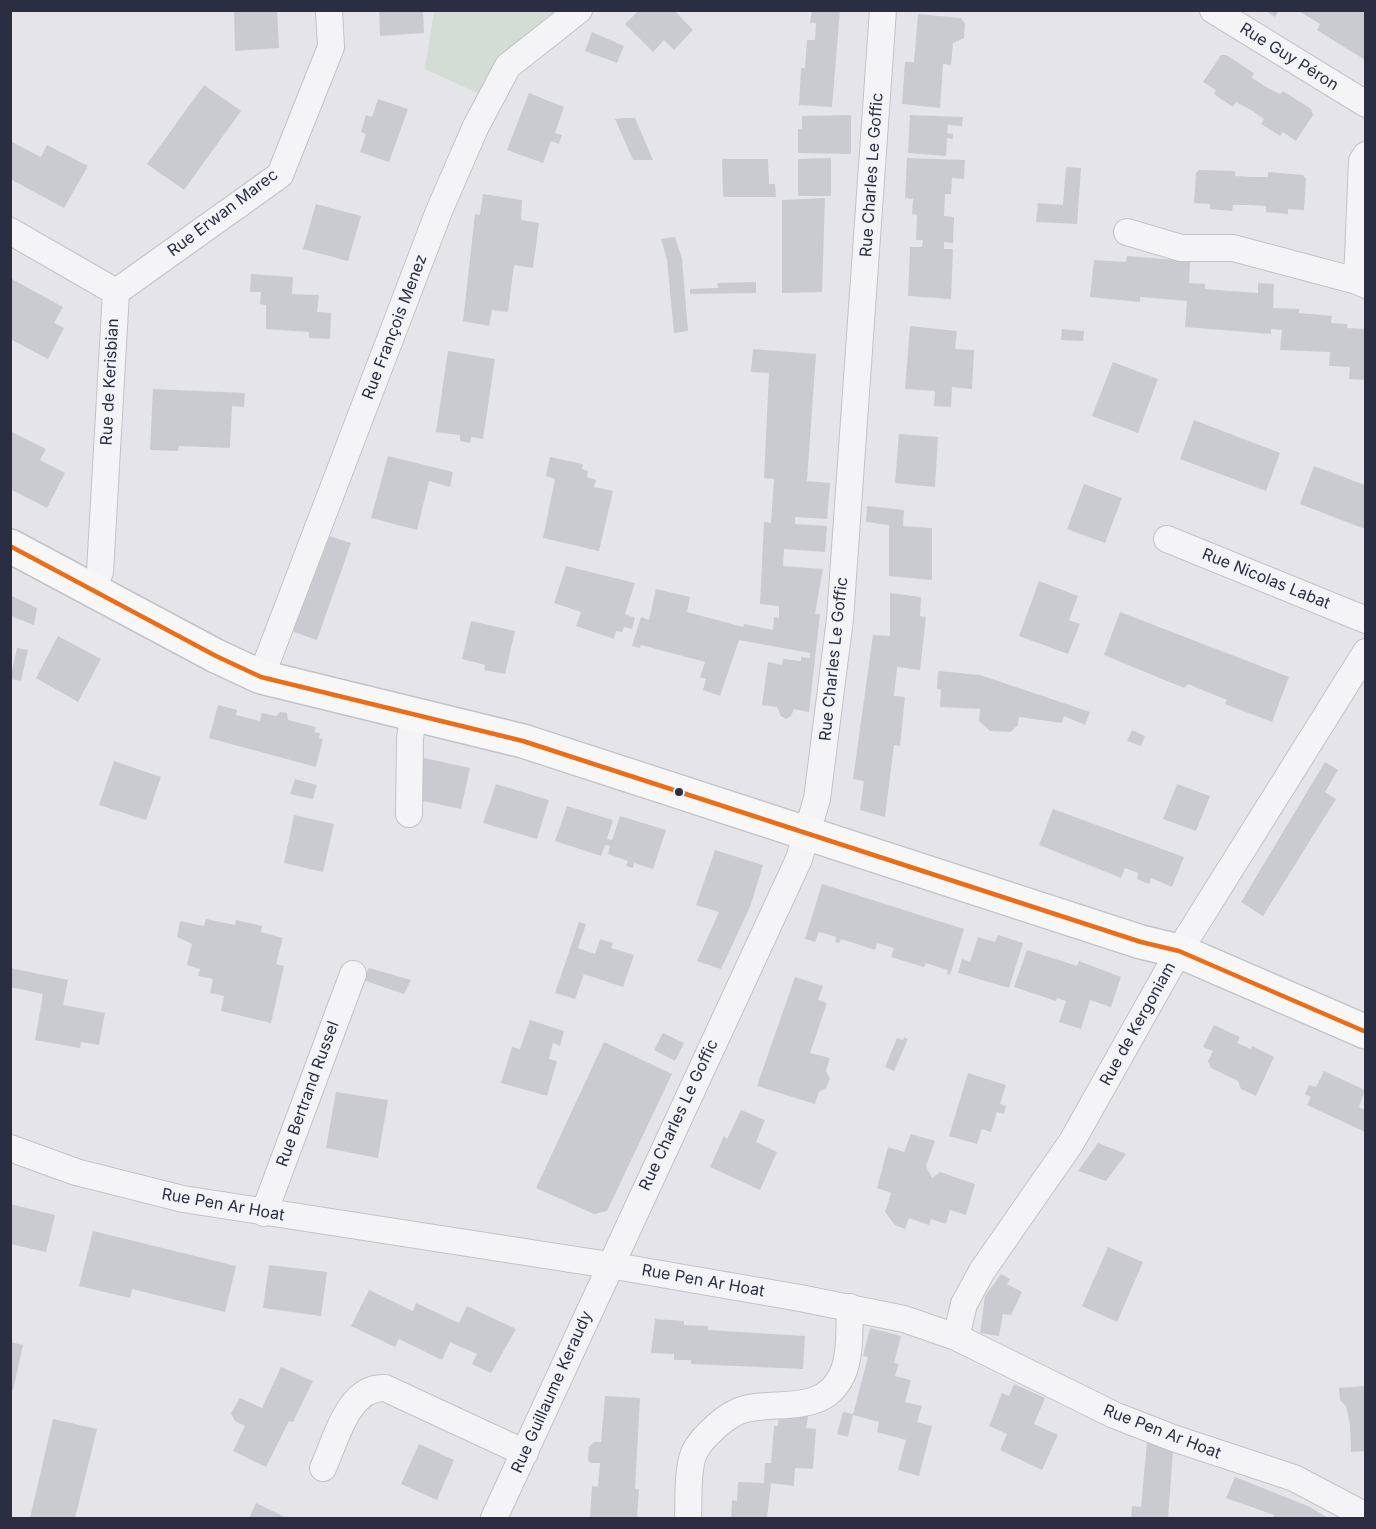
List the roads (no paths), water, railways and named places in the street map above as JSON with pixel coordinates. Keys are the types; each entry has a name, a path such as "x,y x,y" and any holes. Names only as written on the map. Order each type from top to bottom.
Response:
{"street":[{"name":"Rue Erwan Marec","path":"116,292 280,175 331,47 329,10"},
{"name":"Rue François Menez","path":"261,677 435,222 476,126 508,66 579,10"},
{"name":"Rue Charles Le Goffic","path":"609,1265 799,858 817,799 840,619 883,10"},
{"name":"Rue Guy Péron","path":"1213,10 1365,104"},
{"path":"1127,232 1181,248 1233,248 1361,283 1362,161 1365,155"},
{"path":"10,231 116,292"},
{"name":"Rue de Kerisbian","path":"91,591 100,572 116,292"},
{"name":"Rue Nicolas Labat","path":"1167,539 1365,620"},
{"path":"10,546 91,591 261,677 523,741 1130,938 1179,951 1365,1032"},
{"name":"Rue de Kergoniam","path":"956,1337 964,1304 982,1270 1071,1143 1179,951 1365,652"},
{"path":"409,814 410,738 414,713"},
{"name":"Rue Bertrand Russel","path":"264,1213 353,975"},
{"name":"Rue Pen Ar Hoat","path":"10,1148 125,1186 264,1213 609,1265 850,1307 904,1319 956,1337 1114,1415 1173,1438 1294,1478 1365,1516"},
{"name":"Rue Guillaume Keraudy","path":"494,1518 609,1265"},
{"path":"688,1518 692,1458 704,1438 719,1423 740,1411 799,1405 818,1399 832,1389 842,1375 846,1360 850,1307"},
{"path":"323,1468 353,1404 365,1391 374,1387 386,1388 525,1453"}]}
